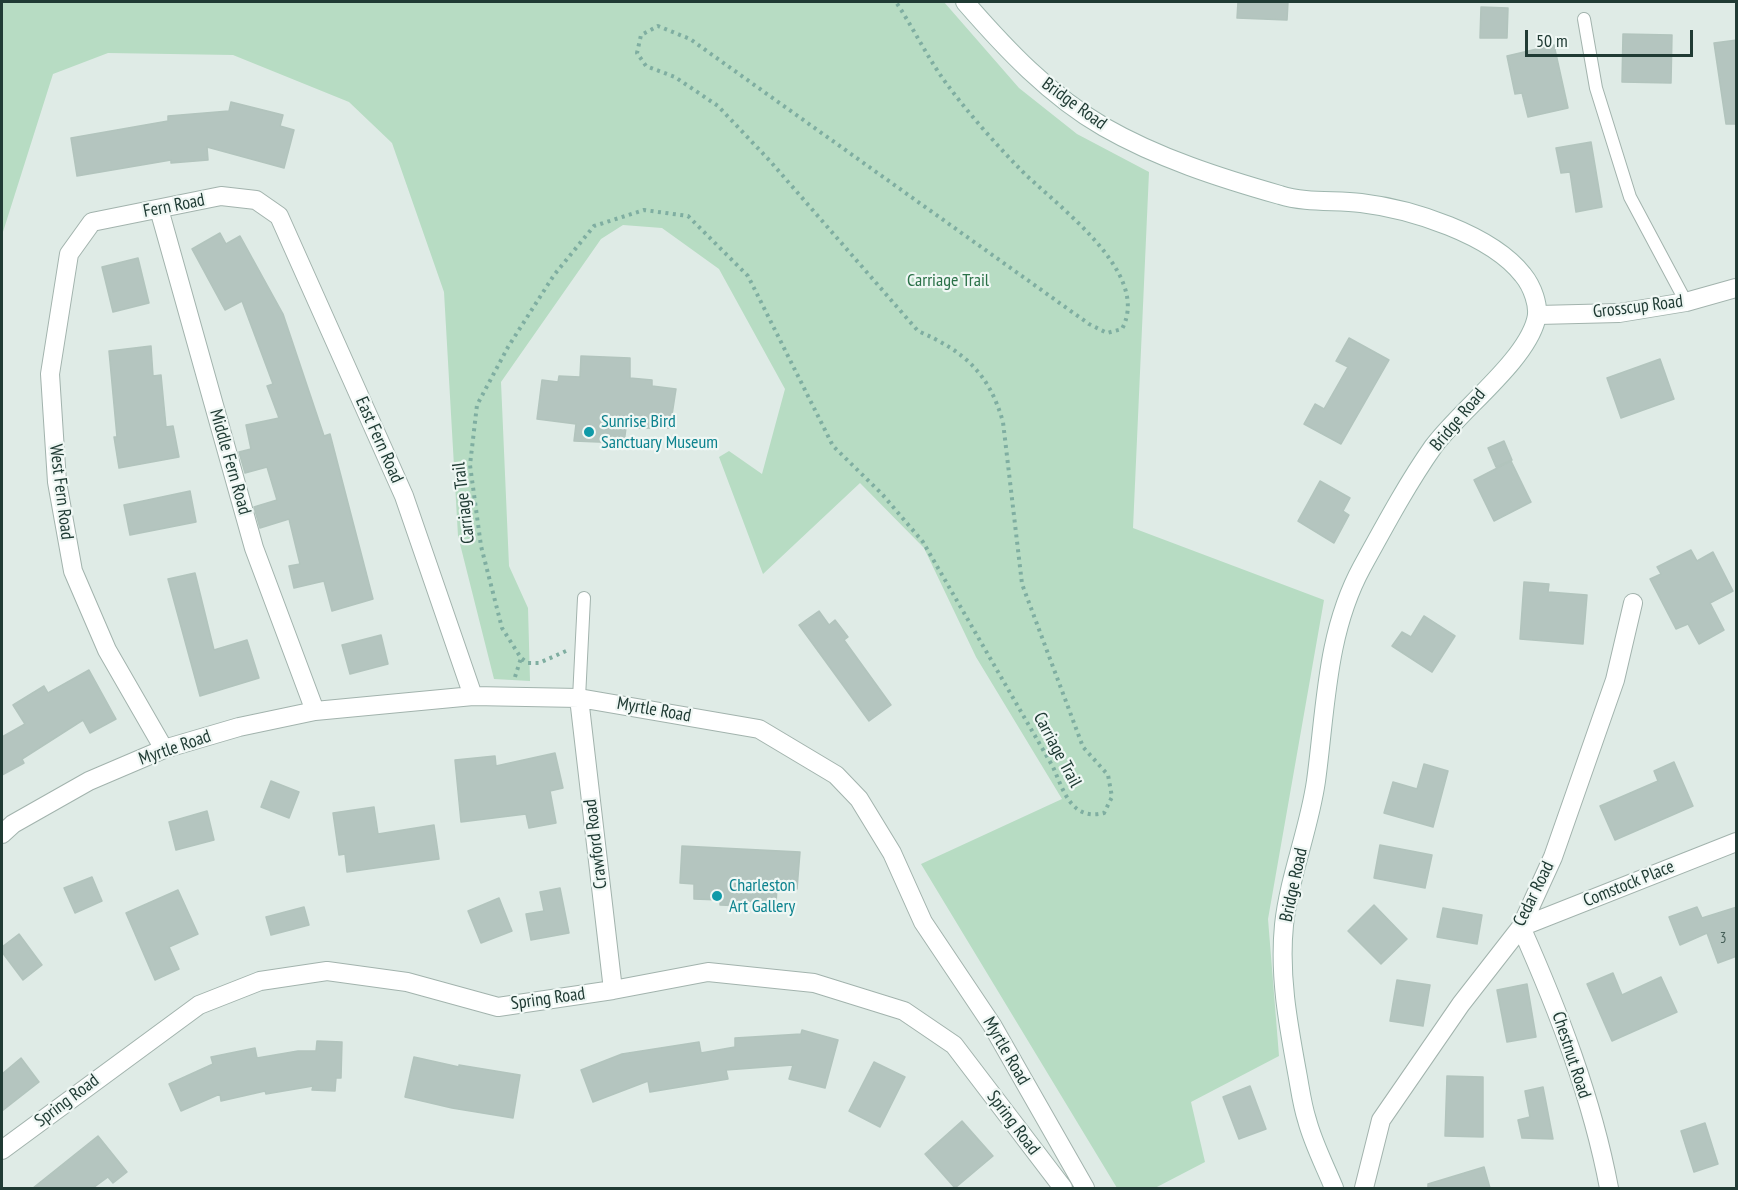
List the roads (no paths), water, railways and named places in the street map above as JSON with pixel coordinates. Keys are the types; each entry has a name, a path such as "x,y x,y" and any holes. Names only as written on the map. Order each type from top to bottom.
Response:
{"street":[{"name":"Bridge Road","path":"965,2 1017,58 1052,91 1102,127 1182,164 1285,197 1364,204 1405,211 1437,222 1511,262 1531,286 1538,315 1527,338 1506,366 1432,448 1362,567 1337,626 1316,786 1288,901 1282,962 1285,1001 1307,1121 1334,1188"},
{"name":"Fern Road","path":"92,222 221,196 256,200"},
{"name":"East Fern Road","path":"256,200 279,216 404,496 473,696"},
{"name":"Middle Fern Road","path":"159,209 254,548 315,711"},
{"name":"West Fern Road","path":"92,222 69,254 50,374 57,483 73,571 107,650 164,749"},
{"name":"Grosscup Road","path":"1538,315 1619,313 1686,302 1737,288"},
{"name":"Cedar Road","path":"1364,1188 1381,1120 1461,1004 1521,927 1553,857 1615,680 1634,603"},
{"name":"Myrtle Road","path":"2,834 13,824 89,781 164,749 239,727 315,711 473,696 579,698 759,729 836,775 859,800 892,853 923,922 992,1025 1085,1188"},
{"name":"Crawford Road","path":"579,698 613,990"},
{"name":"Comstock Place","path":"1521,927 1737,842"},
{"name":"Chestnut Road","path":"1521,927 1559,1017 1604,1160 1609,1188"},
{"name":"Spring Road","path":"2,1150 199,1005 260,981 327,971 407,982 498,1007 613,990 708,972 814,983 904,1011 954,1045 1063,1188"}],"lane":[{"path":"1584,19 1596,88 1630,197 1686,302"},
{"path":"579,698 584,597"}],"place":[{"name":"Sunrise Bird Sanctuary Museum","path":"589,432"},
{"name":"Charleston Art Gallery","path":"717,896"}],"park label":[{"name":"Carriage Trail","path":"948,281"}]}
